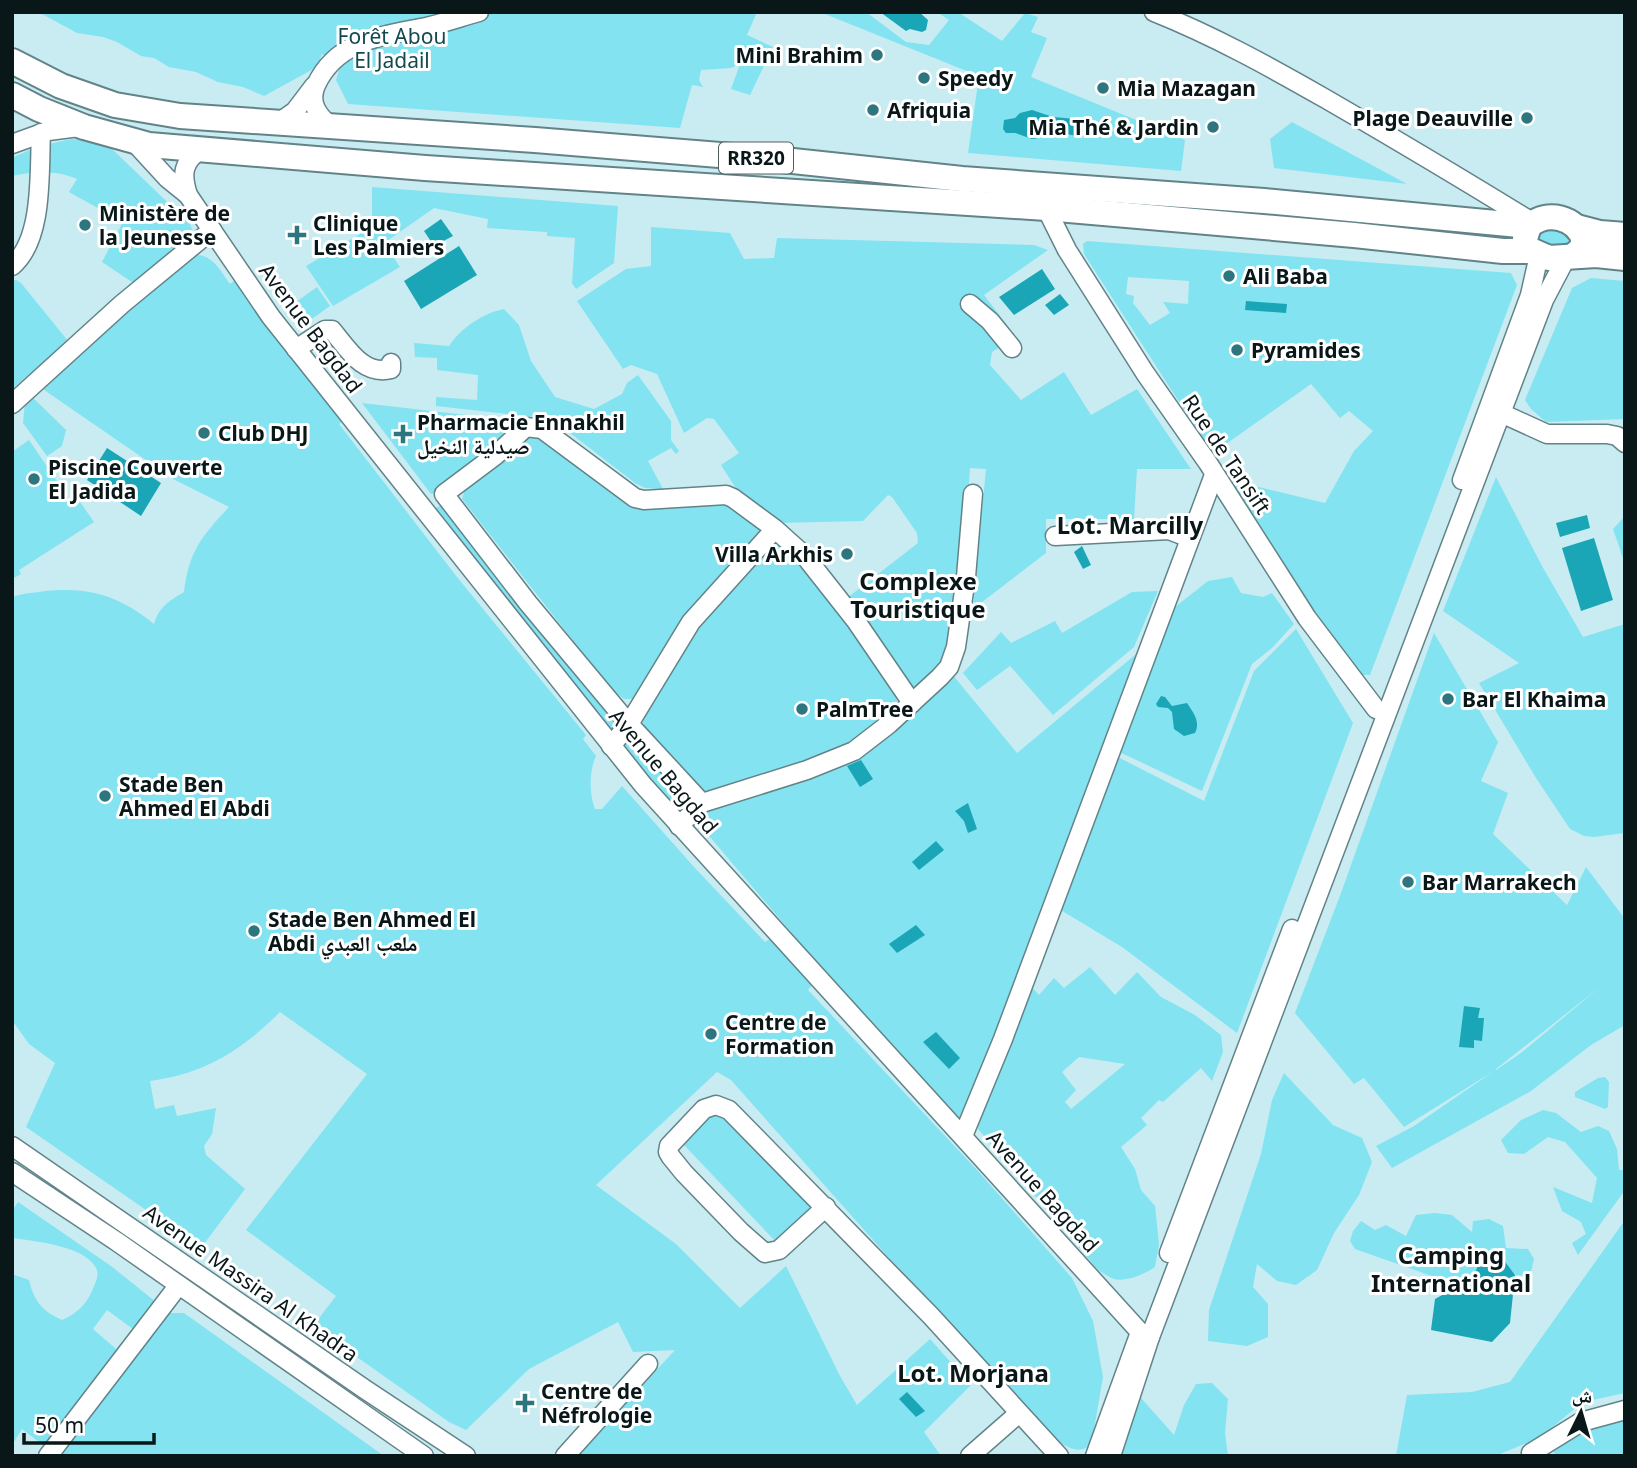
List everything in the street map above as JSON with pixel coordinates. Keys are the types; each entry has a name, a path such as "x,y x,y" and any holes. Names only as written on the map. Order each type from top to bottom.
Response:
{"highway":[{"name":"RR320","path":"12,61 61,86 115,105 180,116 535,140 793,161 961,179 1531,224 1542,218 1552,217 1568,220 1577,228 1625,235"},
{"name":"RR320","path":"12,94 39,109 84,127 149,145 425,168 1046,208 1570,257 1625,258"},
{"path":"1531,224 1525,240 1536,253"},
{"path":"1570,257 1581,249 1583,242 1577,228"}],"street":[{"path":"278,123 295,111 331,62 351,46 479,12"},
{"path":"1154,12 1257,60 1394,138 1508,207 1531,224"},
{"path":"318,81 313,91 316,110 332,127"},
{"path":"12,144 41,133 84,127"},
{"path":"12,265 22,258 28,247 34,220 40,176 41,133"},
{"name":"Avenue Bagdad","path":"133,141 167,178 188,195 271,317 611,746 679,826 1145,1334"},
{"path":"188,195 183,169 190,157 201,149"},
{"name":"Rue de Tansift","path":"1046,208 1067,250 1115,327 1307,618 1381,711"},
{"path":"12,404 122,304 212,230"},
{"path":"1495,410 1530,295 1536,253"},
{"path":"1095,1456 1145,1334 1495,410 1544,300 1570,257"},
{"path":"970,304 990,321 1012,348"},
{"path":"296,349 325,330 332,330 360,364 368,368 388,370 391,369 391,363"},
{"path":"1495,410 1547,434 1607,434 1617,436 1625,443"},
{"path":"421,507 444,495 496,455 526,427 533,426 542,429 635,498 644,500 726,495 775,529 804,555 847,610 912,703"},
{"path":"963,1136 1003,1039 1214,475"},
{"path":"679,826 702,803 842,757 867,743 949,667 956,647 966,578 973,494"},
{"path":"444,495 528,603 629,724 702,803"},
{"path":"611,746 629,724 691,622 775,529"},
{"path":"1055,536 1169,530 1190,538"},
{"path":"827,1207 779,1250 765,1253 749,1240 679,1167 668,1152 669,1146 710,1105 721,1105 729,1110 827,1207 931,1316 1059,1456"},
{"name":"Avenue Massira Al Khadra","path":"12,1146 466,1456"},
{"name":"Avenue Massira Al Khadra","path":"12,1172 116,1241 424,1456"},
{"path":"48,1456 178,1286"},
{"path":"1111,1456 1145,1334"},
{"path":"565,1456 648,1364"},
{"path":"1527,1455 1581,1422 1625,1410"},
{"path":"970,1456 1018,1413"}],"green space":[{"name":"Forêt Abou El Jadail","path":"12,12 757,12 747,35 773,47 750,95 731,89 740,64 731,68 701,70 699,80 703,87 692,85 680,128 348,104 336,80 340,67 322,54 317,67 264,96 243,87 218,82 196,72 169,67 154,58 141,56 117,42 77,33 42,14"},
{"path":"820,12 866,12 906,42 929,45 949,20 937,12 958,12 1002,41 1025,13 1038,17 1031,32 1047,38 1031,77 1185,140 1181,171 968,153 979,76"},
{"path":"1292,122 1407,184 1274,168 1270,139"},
{"path":"71,139 110,147 190,224 193,232 191,237 135,284 102,262 123,222 69,192 77,179 45,172 12,176 12,158 36,147"},
{"path":"372,187 618,206 614,263 576,289 572,283 575,238 547,236 547,232 487,228 488,219 434,208 384,243 400,267 333,306 306,266 372,227"},
{"path":"1540,225 1575,234 1567,252 1531,238"},
{"path":"651,227 730,233 744,259 774,258 777,238 1034,245 1048,250 984,295 1016,337 992,352 990,365 1021,400 1064,372 1091,415 1137,389 1191,469 1137,469 1134,519 1046,519 1046,553 973,609 986,469 970,468 964,549 946,660 921,688 908,687 847,598 918,543 917,533 892,497 888,495 863,521 776,523 735,487 721,465 739,453 714,419 707,418 684,433 657,374 631,365 623,369 577,301 626,269 651,266"},
{"path":"1087,241 1511,273 1517,285 1370,675 1355,675 1226,479 1325,503 1354,451 1373,431 1349,411 1340,418 1311,384 1216,451 1210,450 1084,254 1083,244","holes":["1128,277 1189,281 1188,304 1163,302 1170,313 1150,325 1133,303 1134,296 1126,294"]},
{"name":"Stade Ben Ahmed El Abdi ملعب العبدي","path":"197,255 213,261 230,284 240,276 345,420 339,424 457,577 586,735 583,739 596,756 591,782 595,809 602,809 622,786 765,942 770,939 813,984 808,990 977,1170 1072,1278 1093,1321 1103,1377 1092,1441 1086,1448 1078,1450 1058,1441 1024,1410 731,1080 717,1072 596,1185 676,1244 740,1308 786,1266 857,1405 930,1339 971,1385 924,1432 941,1456 578,1456 675,1350 633,1352 618,1322 529,1369 466,1430 449,1422 313,1326 336,1296 246,1230 367,1074 280,1012 237,1049 221,1058 188,1073 150,1081 155,1109 174,1105 177,1116 216,1108 212,1134 204,1146 206,1155 245,1189 201,1248 26,1127 55,1063 29,1044 12,1020 12,597 45,591 90,592 129,606 154,624 165,605 184,592 189,566 198,545 229,507 175,480 34,383"},
{"path":"1591,278 1625,281 1625,419 1546,422 1525,400 1572,288"},
{"path":"16,280 68,341 12,389 12,281"},
{"path":"317,287 330,306 306,323 292,305"},
{"path":"504,309 519,325 531,361 555,397 594,409 622,394 627,383 638,375 671,421 671,440 679,451 676,454 671,448 648,461 663,489 645,488 635,483 552,419 436,406 436,397 477,400 478,375 437,370 437,358 415,357 414,343 449,346 473,322"},
{"path":"26,391 66,430 62,446 47,456 23,423"},
{"path":"362,403 528,422 442,489 431,494"},
{"path":"534,432 632,503 723,502 764,528 634,699 624,699 611,689 462,499 465,489"},
{"name":"Piscine Couverte El Jadida","path":"29,440 74,506 80,502 94,522 19,570 21,574 12,579 12,452"},
{"path":"1496,477 1542,566 1583,637 1625,624 1625,833 1594,837 1584,836 1570,829 1479,683 1519,663 1443,611"},
{"path":"442,505 620,726 610,737 429,511"},
{"path":"1625,516 1625,564 1613,529"},
{"path":"777,540 785,542 895,684 897,703 895,709 852,746 705,798 646,731 643,714 701,620 720,597 761,561"},
{"path":"1232,577 1241,593 1263,597 1272,593 1294,624 1272,648 1252,664 1202,791 1113,749 1170,611 1208,581"},
{"path":"1158,591 1134,647 1053,715 1010,666 977,690 963,673 1001,632 1011,643 1055,621 1062,633 1132,592"},
{"path":"1296,629 1353,723 1237,1033 1122,947 1059,909 1110,753 1204,801 1254,671"},
{"path":"1434,633 1498,742 1481,781 1508,793 1493,834 1567,905 1586,867 1625,919 1625,1025 1591,1045 1531,1091 1392,1168 1376,1146 1414,1126 1494,1071 1404,1127 1364,1078 1354,1084 1295,1013","holes":["1600,987 1521,1053 1496,1070"]},
{"path":"1141,650 962,1124 853,1009 704,830 706,811 810,778 952,674 1017,753"},
{"path":"635,733 695,799 674,816 618,750"},
{"path":"1090,967 1115,995 1137,972 1161,997 1195,1015 1221,1035 1223,1052 1212,1081 1201,1068 1163,1102 1159,1100 1141,1118 1147,1125 1121,1147 1135,1169 1141,1190 1155,1206 1159,1244 1155,1267 1130,1278 1114,1279 1098,1270 978,1129 977,1116 1029,984 1039,995 1054,978 1064,988","holes":["1079,1057 1125,1064 1071,1109 1065,1102 1076,1090 1062,1072"]},
{"path":"1284,1073 1333,1125 1362,1138 1372,1162 1359,1195 1334,1233 1317,1270 1296,1285 1277,1281 1257,1264 1253,1287 1268,1304 1268,1337 1247,1346 1208,1341 1209,1310 1261,1154 1272,1100"},
{"path":"1605,1077 1609,1082 1608,1107 1605,1109 1575,1097 1575,1092 1598,1078"},
{"path":"717,1109 813,1207 776,1242 684,1145 687,1136"},
{"path":"1543,1110 1556,1113 1581,1132 1598,1126 1609,1131 1617,1149 1619,1170 1625,1170 1625,1190 1578,1255 1572,1243 1586,1234 1581,1222 1562,1211 1553,1187 1592,1203 1597,1178 1565,1142 1548,1137 1524,1154 1508,1153 1501,1140 1521,1120"},
{"path":"18,1202 111,1266 156,1302 47,1448 22,1429 12,1445 12,1274 29,1280 33,1294 40,1304 62,1320 84,1305 95,1283 97,1270 92,1262 72,1250 12,1238 12,1211","holes":["107,1310 133,1329 116,1349 93,1329"]},
{"path":"1416,1215 1452,1215 1472,1232 1473,1221 1489,1219 1503,1226 1506,1248 1528,1249 1534,1259 1530,1276 1515,1275 1501,1256 1460,1286 1355,1249 1350,1241 1353,1231 1361,1221 1375,1230 1386,1225 1406,1236"},
{"path":"1625,1220 1625,1393 1583,1402 1539,1438 1495,1456 1396,1456 1407,1395 1472,1392 1510,1382"},
{"path":"165,1313 184,1313 384,1456 54,1456"},
{"path":"1212,1383 1228,1399 1225,1433 1228,1456 1120,1456 1141,1398 1174,1435 1184,1405 1196,1384"},
{"path":"1625,1414 1625,1456 1557,1456 1552,1450 1585,1426"}],"shaded area":[{"path":"880,12 919,12 928,20 926,30 906,31"},
{"path":"1032,110 1053,117 1076,119 1088,125 1087,135 1082,137 1066,134 1032,139 1006,133 1003,129 1004,120"},
{"path":"441,219 453,236 434,246 424,231"},
{"path":"459,246 477,275 421,309 404,281"},
{"path":"1042,269 1055,289 1014,315 999,297"},
{"path":"1060,294 1069,305 1054,315 1045,305"},
{"path":"1246,301 1287,304 1286,313 1245,310"},
{"path":"107,448 161,483 141,516 87,480"},
{"path":"1587,515 1590,528 1560,537 1556,523"},
{"path":"1594,538 1613,600 1581,611 1562,548"},
{"path":"1082,546 1091,565 1083,569 1074,552"},
{"path":"1161,696 1172,706 1187,703 1197,721 1195,733 1184,736 1174,729 1172,712 1156,704"},
{"path":"861,760 873,779 860,787 847,766"},
{"path":"968,803 977,829 968,833 964,821 955,811"},
{"path":"936,841 944,850 919,870 912,862"},
{"path":"916,925 925,935 897,953 889,944"},
{"path":"1464,1006 1480,1008 1478,1018 1484,1018 1482,1041 1474,1040 1474,1048 1459,1047"},
{"path":"936,1032 960,1058 949,1069 923,1042"},
{"path":"1483,1253 1501,1256 1515,1275 1510,1323 1492,1342 1431,1330 1435,1299 1473,1278"},
{"path":"907,1392 925,1411 916,1417 899,1399"}],"place":[{"name":"Mini Brahim","path":"877,55"},
{"name":"Speedy","path":"924,78"},
{"name":"Mia Mazagan","path":"1103,88"},
{"name":"Afriquia","path":"873,110"},
{"name":"Plage Deauville","path":"1527,118"},
{"name":"Mia Thé & Jardin","path":"1213,127"},
{"name":"Ministère de la Jeunesse","path":"85,225"},
{"name":"Clinique Les Palmiers","path":"297,235"},
{"name":"Ali Baba","path":"1229,276"},
{"name":"Pyramides","path":"1237,350"},
{"name":"Club DHJ","path":"204,433"},
{"name":"Pharmacie Ennakhil صيدلية النخيل","path":"403,434"},
{"name":"Piscine Couverte El Jadida","path":"34,479"},
{"name":"Villa Arkhis","path":"847,554"},
{"name":"Bar El Khaima","path":"1448,699"},
{"name":"PalmTree","path":"802,709"},
{"name":"Stade Ben Ahmed El Abdi","path":"105,796"},
{"name":"Bar Marrakech","path":"1408,882"},
{"name":"Stade Ben Ahmed El Abdi ملعب العبدي","path":"254,931"},
{"name":"Centre de Formation","path":"711,1034"},
{"name":"Centre de Néfrologie","path":"525,1403"}],"district":[{"name":"Lot. Marcilly","path":"1130,524"},
{"name":"Complexe Touristique","path":"918,594"},
{"name":"Camping International","path":"1451,1268"},
{"name":"Lot. Morjana","path":"973,1372"}]}
